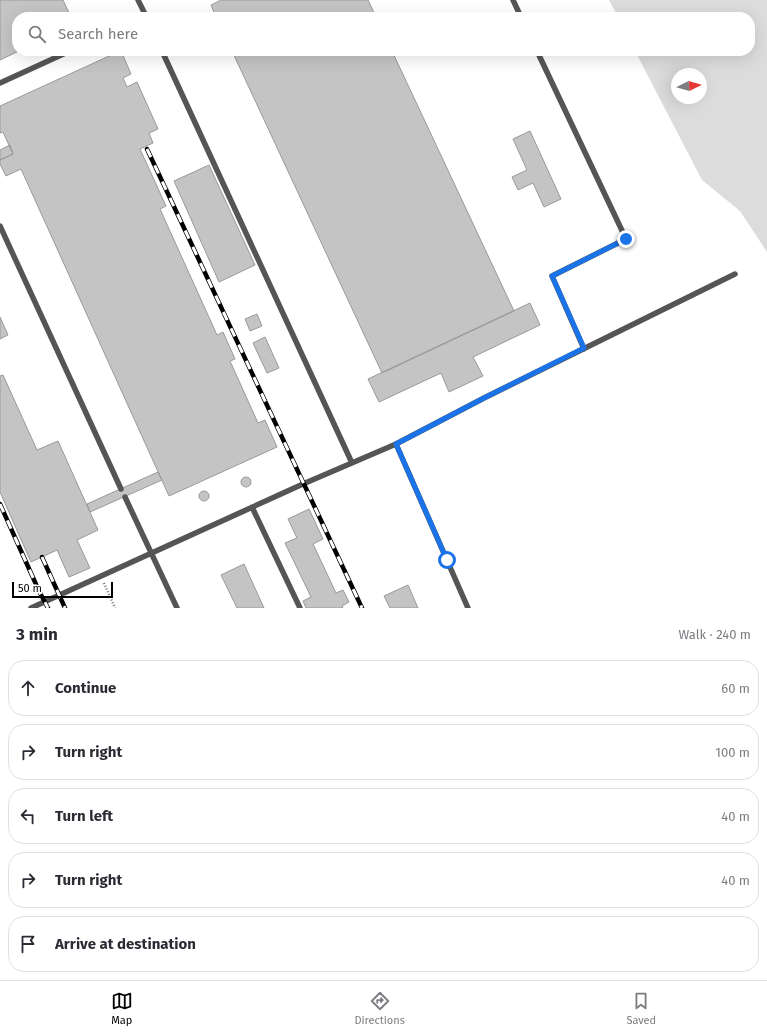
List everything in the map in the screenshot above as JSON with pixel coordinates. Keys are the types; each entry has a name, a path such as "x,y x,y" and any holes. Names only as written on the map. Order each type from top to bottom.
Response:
{"lane":[{"path":"138,0 143,12"},
{"path":"513,0 519,12"},
{"path":"0,83 59,56"},
{"path":"164,56 352,463"},
{"path":"539,56 626,239 552,276 584,348"},
{"path":"0,226 121,489"},
{"path":"31,608 252,507 396,444 478,401 735,274"},
{"path":"396,444 468,608"},
{"path":"125,497 177,608"},
{"path":"252,507 300,608"}],"path":[{"path":"101,576 115,608"}],"shaded area":[{"path":"609,0 767,0 767,252 740,211 702,180 638,56 755,56 755,12 615,12"}],"building":[{"path":"0,0 63,0 69,12 12,12 12,54 0,60"},
{"path":"221,0 368,0 374,12 214,12 211,5"},
{"path":"109,56 123,56 131,74 123,78 127,87 137,82 158,129 149,133 153,143 140,149 166,206 160,209 217,335 223,332 235,359 230,361 258,423 265,420 277,447 169,496 21,169 6,176 0,164 0,160 13,154 3,132 0,133 0,106"},
{"path":"234,56 394,56 514,311 382,373"},
{"path":"530,131 561,199 544,207 533,183 518,190 512,177 527,170 513,139"},
{"path":"10,145 13,154 0,160 0,150"},
{"path":"209,165 255,265 219,282 174,181"},
{"path":"530,303 540,325 473,357 483,376 449,392 441,373 379,402 368,379"},
{"path":"257,314 262,326 250,331 245,319"},
{"path":"0,317 8,335 0,339"},
{"path":"265,337 279,368 267,373 253,343"},
{"path":"3,375 37,450 58,441 98,530 77,540 90,568 69,577 57,550 31,562 0,492 0,376"},
{"path":"158,472 162,480 90,512 87,504"},
{"path":"244,477 248,477 251,482 248,487 244,487 241,484 241,480"},
{"path":"202,491 206,491 208,492 208,500 202,501 199,498 199,494"},
{"path":"309,509 323,539 313,544 336,593 343,590 349,602 342,606 343,608 306,608 303,601 311,597 285,543 297,538 288,519"},
{"path":"244,564 264,608 237,608 221,575"},
{"path":"408,585 418,608 390,608 384,596"}],"railway":[{"path":"147,149 362,608"},
{"path":"0,504 48,608"},
{"path":"42,557 65,608"}],"route":[{"path":"447,560 396,444 584,348 552,276 626,239"}]}
